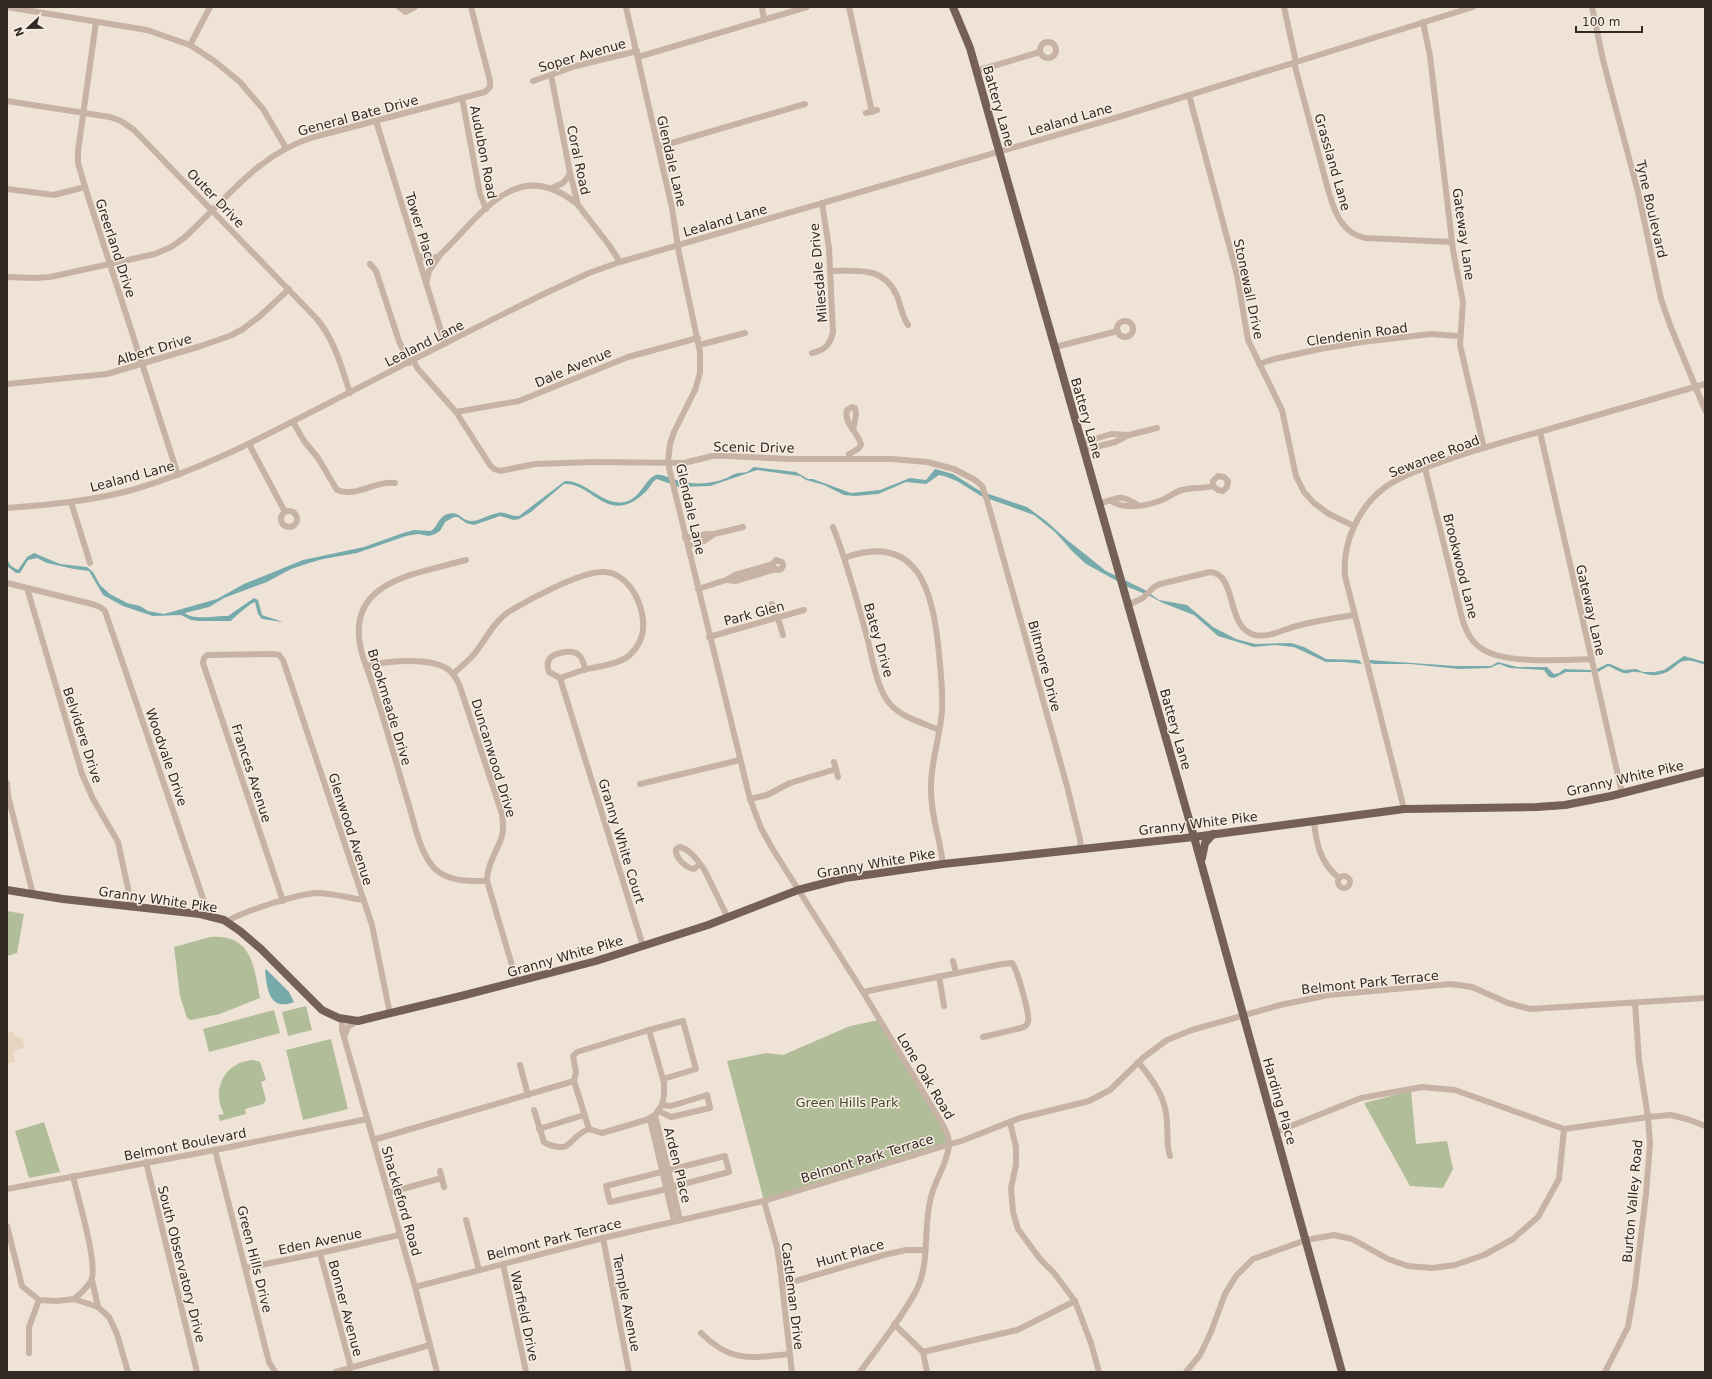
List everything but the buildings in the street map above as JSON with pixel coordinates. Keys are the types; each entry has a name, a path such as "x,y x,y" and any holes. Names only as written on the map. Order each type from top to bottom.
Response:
{"main road":[{"name":"Battery Lane","path":"954,7 976,71 1194,836"},
{"name":"Granny White Pike","path":"7,890 209,916 226,922 240,931 261,949 317,1006 342,1019 358,1020 390,1014 585,964 728,918 798,890 845,878 943,864 1213,834 1404,809 1557,806 1622,793 1705,772"},
{"path":"1201,862 1205,843 1213,834"},
{"name":"Harding Place","path":"1194,836 1342,1372"}],"street":[{"path":"7,7 146,30 190,45 218,63 240,82 262,109 286,148"},
{"path":"190,45 210,7"},
{"path":"399,7 406,12 415,7"},
{"name":"General Bate Drive","path":"7,276 40,278 151,256 171,247 184,238 260,164 286,148 314,137 485,92 490,87 490,80 471,7"},
{"name":"Glendale Lane","path":"626,7 676,226 678,245 698,338 701,363 697,386 690,403 672,436 668,462 670,475 750,799 764,834 798,890"},
{"path":"762,7 764,20"},
{"name":"Soper Avenue","path":"533,81 576,66 637,54 764,20 806,7"},
{"path":"848,7 872,112"},
{"name":"Grassland Lane","path":"1284,7 1295,62 1329,193 1337,218 1342,225 1355,235 1365,238 1452,242"},
{"name":"Lealand Lane","path":"7,508 71,502 131,490 178,475 249,444 559,286 620,262 1189,95 1473,7"},
{"name":"Tyne Boulevard","path":"1592,7 1604,65 1638,192 1661,299 1705,410"},
{"name":"Greerland Drive","path":"96,22 78,156 85,187 178,475"},
{"name":"Gateway Lane","path":"1423,22 1428,41 1452,242 1463,306 1459,336 1484,448"},
{"path":"976,71 1040,52"},
{"name":"Coral Road","path":"551,75 570,174 578,205 610,245 620,262"},
{"name":"Stonewall Drive","path":"1189,95 1237,275 1248,340 1282,410 1293,469 1300,485 1309,498 1320,508 1354,526"},
{"name":"Audubon Road","path":"462,98 480,194 486,209"},
{"name":"Outer Drive","path":"7,101 117,119 126,124 142,137 314,314 327,331 336,349 350,393"},
{"path":"658,147 805,104"},
{"name":"Tower Place","path":"376,121 445,344"},
{"path":"552,188 564,183 570,174"},
{"path":"426,284 431,268 439,256 486,209 504,194 514,189 536,185 552,188 578,205"},
{"path":"7,189 50,195 85,187"},
{"name":"Milesdale Drive","path":"812,353 826,348 832,336 833,318 831,271 822,203"},
{"path":"418,256 430,259 439,256"},
{"path":"370,264 376,271 399,341 411,362 456,412"},
{"path":"831,271 867,271 884,278 896,293 904,318 908,325"},
{"name":"Albert Drive","path":"7,384 100,375 142,364 237,332 254,321 289,289"},
{"path":"1055,347 1118,332"},
{"path":"699,345 745,333"},
{"name":"Clendenin Road","path":"1259,364 1274,359 1320,349 1362,342 1431,334 1459,336"},
{"name":"Dale Avenue","path":"456,412 519,401 628,357 698,338"},
{"name":"Sewanee Road","path":"1404,809 1347,591 1344,566 1348,544 1354,526 1366,507 1381,491 1397,480 1424,468 1484,448 1705,384"},
{"name":"Scenic Drive","path":"456,412 484,457 494,469 503,471 535,464 684,463 712,456 732,455 786,459 892,459 934,463 954,469 975,480 984,490"},
{"path":"293,422 304,441 318,458 338,494 385,483 395,483"},
{"path":"1083,446 1119,440 1129,435 1157,428"},
{"path":"848,458 849,454 858,449 861,445 859,438 853,430"},
{"name":"Gateway Lane","path":"1540,432 1622,793"},
{"path":"1083,446 1111,434 1129,435"},
{"path":"249,444 285,512"},
{"name":"Brookwood Lane","path":"1424,468 1462,618 1467,633 1474,642 1486,651 1507,658 1592,659"},
{"path":"1099,504 1111,501 1125,507 1158,502 1182,490 1213,486"},
{"name":"Biltmore Drive","path":"984,490 1067,786 1081,849"},
{"path":"71,502 90,563"},
{"path":"686,538 714,534 743,527"},
{"name":"Batey Drive","path":"833,527 844,558 877,675 888,702 902,713 939,730"},
{"path":"688,546 704,541 714,534"},
{"path":"844,558 874,551 892,553 910,563 922,578 933,613 938,643 942,690 939,730 933,760 930,791 933,816 939,838 943,864"},
{"name":"Brookmeade Drive","path":"466,560 396,581 381,588 371,597 363,609 359,629 360,645 421,841 428,859 441,873 451,878 487,881"},
{"path":"698,589 726,580 736,581 752,573 774,567"},
{"path":"366,666 385,663 426,662 440,665 453,674 470,659 494,625 509,612 549,590 590,574 602,571 616,574 626,581 638,601 641,614 642,635 639,644 624,659 560,678 549,672 548,662 550,658 570,651 574,652 582,660 585,670"},
{"path":"1128,605 1143,598 1154,587 1160,584 1201,573 1214,572 1224,580 1237,618 1248,632 1257,635 1265,635 1288,628 1354,615"},
{"path":"7,583 27,588"},
{"name":"Woodvale Drive","path":"27,588 92,604 102,608 109,618 209,916"},
{"name":"Belvidere Drive","path":"27,588 82,774 93,799 118,842 132,907"},
{"path":"772,604 783,635"},
{"name":"Park Glen","path":"709,636 804,610"},
{"name":"Frances Avenue","path":"279,655 209,655 204,658 203,663 283,900"},
{"name":"Glenwood Avenue","path":"279,655 285,665 374,934 390,1014"},
{"name":"Duncanwood Drive","path":"453,674 458,681 464,696 502,814 502,837 489,865 487,881 517,982"},
{"name":"Granny White Court","path":"560,678 643,946"},
{"path":"640,784 740,760"},
{"path":"834,762 838,777"},
{"path":"750,799 767,795 790,783 836,769"},
{"path":"7,784 8,795 33,894"},
{"path":"1314,821 1317,845 1321,856 1331,871 1339,878"},
{"path":"700,864 728,918"},
{"name":"Lone Oak Road","path":"798,890 863,992 940,1120 947,1134 949,1145"},
{"path":"226,922 236,916 283,900 317,893 334,894 363,900"},
{"path":"954,961 956,973"},
{"path":"863,992 1012,963 1015,966 1027,1013 1027,1024 1021,1028 983,1037"},
{"path":"939,976 944,1006"},
{"name":"Belmont Park Terrace","path":"415,1287 603,1238 764,1201 974,1137 1010,1122 1032,1115 1099,1098 1114,1087 1138,1062 1157,1047 1181,1034 1280,1005 1319,996 1446,984 1472,987 1508,1003 1530,1009 1705,998"},
{"name":"Burton Valley Road","path":"1605,1372 1628,1327 1650,1144 1648,1117 1639,1060 1635,1003"},
{"name":"Shackleford Road","path":"342,1019 342,1030 415,1287 437,1372"},
{"path":"344,1037 348,1027 358,1020"},
{"path":"589,1128 574,1081 576,1072 573,1058 575,1054 649,1030 683,1021 696,1069 663,1079"},
{"path":"649,1030 663,1079 664,1091 662,1105 654,1115"},
{"path":"1138,1062 1152,1080 1163,1098 1167,1114 1167,1142 1170,1156"},
{"path":"520,1065 528,1095"},
{"path":"373,1140 574,1081"},
{"path":"1276,1132 1361,1098 1422,1087 1455,1090 1564,1129 1671,1115 1705,1126"},
{"path":"534,1110 543,1140 546,1143 563,1147 566,1146 579,1132 589,1128 602,1133 654,1115 671,1117 710,1108 707,1095 671,1106 662,1105"},
{"path":"539,1129 584,1115"},
{"name":"Arden Place","path":"654,1115 677,1221"},
{"name":"Belmont Boulevard","path":"7,1189 215,1150 367,1119"},
{"path":"1010,1122 1016,1147 1016,1165 1011,1188 1013,1212 1018,1229 1033,1251 1054,1273 1075,1301 1091,1343 1099,1372"},
{"path":"1186,1372 1200,1355 1212,1332 1225,1294 1236,1276 1253,1258 1306,1240 1334,1235 1352,1239 1388,1260 1408,1266 1432,1268 1455,1265 1484,1255 1513,1239 1538,1217 1559,1179 1564,1129"},
{"path":"860,1372 894,1324 918,1286 924,1268 927,1219 930,1199 949,1145"},
{"name":"Green Hills Drive","path":"215,1150 269,1362 274,1372"},
{"path":"725,1156 729,1172 669,1188 610,1202 606,1186 725,1156"},
{"name":"South Observatory Drive","path":"146,1162 197,1372"},
{"path":"440,1172 444,1187"},
{"path":"73,1176 91,1251 93,1268 92,1280 98,1307"},
{"path":"388,1193 442,1178"},
{"name":"Castleman Drive","path":"764,1201 777,1247 792,1372"},
{"path":"466,1220 479,1270"},
{"path":"7,1226 23,1287 39,1300 57,1302 74,1299 98,1307 109,1317 117,1334 128,1372"},
{"name":"Eden Avenue","path":"246,1268 320,1253 399,1234"},
{"name":"Temple Avenue","path":"603,1238 630,1372"},
{"name":"Hunt Place","path":"782,1285 884,1254 906,1250 925,1250"},
{"name":"Bonner Avenue","path":"320,1253 351,1368"},
{"name":"Warfield Drive","path":"503,1264 526,1372"},
{"path":"74,1299 92,1280"},
{"path":"29,1353 29,1327 39,1300"},
{"path":"923,1352 1017,1330 1075,1301"},
{"path":"894,1324 923,1352 926,1372"},
{"path":"701,1333 718,1348 739,1357 748,1358 789,1354"},
{"path":"336,1372 430,1345"}],"green space":[{"path":"7,911 24,914 17,953 7,956"},
{"path":"210,937 224,937 235,941 243,947 253,964 260,998 220,1014 191,1020 187,1018 180,996 174,947"},
{"path":"306,1006 312,1030 288,1036 282,1012"},
{"path":"274,1010 280,1033 209,1052 203,1029"},
{"name":"Green Hills Park","path":"879,1020 940,1120 949,1145 764,1201 727,1061 766,1053 783,1055 850,1026"},
{"path":"331,1039 348,1109 303,1120 286,1050"},
{"path":"253,1060 260,1062 266,1080 261,1082 266,1100 263,1104 245,1109 246,1114 220,1121 218,1115 224,1114 220,1105 219,1096 223,1079 234,1066"},
{"path":"1411,1091 1416,1144 1447,1141 1453,1169 1443,1188 1410,1186 1364,1103"},
{"path":"44,1122 60,1172 29,1178 15,1131"}],"shaded area":[{"path":"7,1028 9,1033 13,1032 14,1036 17,1036 18,1039 22,1038 24,1048 16,1050 13,1053 15,1062 7,1064"}],"water":[{"path":"754,467 796,472 808,479 813,479 851,493 880,490 910,478 926,480 935,469 953,474 980,491 1027,507 1106,571 1145,590 1159,600 1187,605 1213,627 1236,639 1255,644 1291,643 1304,647 1326,659 1359,660 1362,664 1326,662 1294,647 1275,645 1254,647 1218,636 1194,615 1128,587 1086,564 1055,532 1034,515 981,496 957,481 939,475 926,484 906,482 878,494 855,496 844,495 824,485 806,480 800,476 757,470 710,486 679,487 657,479 638,499 620,506 604,502 581,488 564,484 531,512 519,519 514,520 500,516 474,525 466,523 458,517 454,517 445,522 440,531 435,534 429,536 418,534 406,536 357,553 309,563 291,569 267,582 224,598 209,607 185,613 194,617 228,616 254,598 258,600 262,615 283,622 262,619 258,614 255,602 231,621 199,621 191,620 181,615 153,616 123,606 103,595 89,571 47,563 37,558 28,560 20,573 16,573 7,566 7,560 11,566 18,570 27,557 34,553 60,564 87,567 93,572 100,585 110,594 127,603 140,606 148,611 164,614 217,599 244,584 303,560 364,547 414,530 431,531 445,515 450,513 457,514 464,519 471,521 501,513 519,516 565,481 578,483 608,500 623,502 636,496 648,481 656,475 665,476 684,482 702,483 719,481 736,473 747,472"},
{"path":"1684,656 1705,662 1705,665 1695,662 1682,661 1671,670 1657,675 1639,672 1623,673 1608,666 1598,672 1597,669 1610,664 1624,670 1636,669 1643,672 1654,672 1664,670"},
{"path":"1369,660 1456,666 1491,666 1498,662 1517,667 1547,667 1554,674 1559,673 1564,669 1591,670 1591,672 1566,672 1554,678 1549,677 1544,670 1510,668 1499,664 1490,668 1459,669 1410,664 1374,664 1370,663"},
{"path":"266,969 289,992 294,1002 279,1004 274,1001 268,991"}]}
